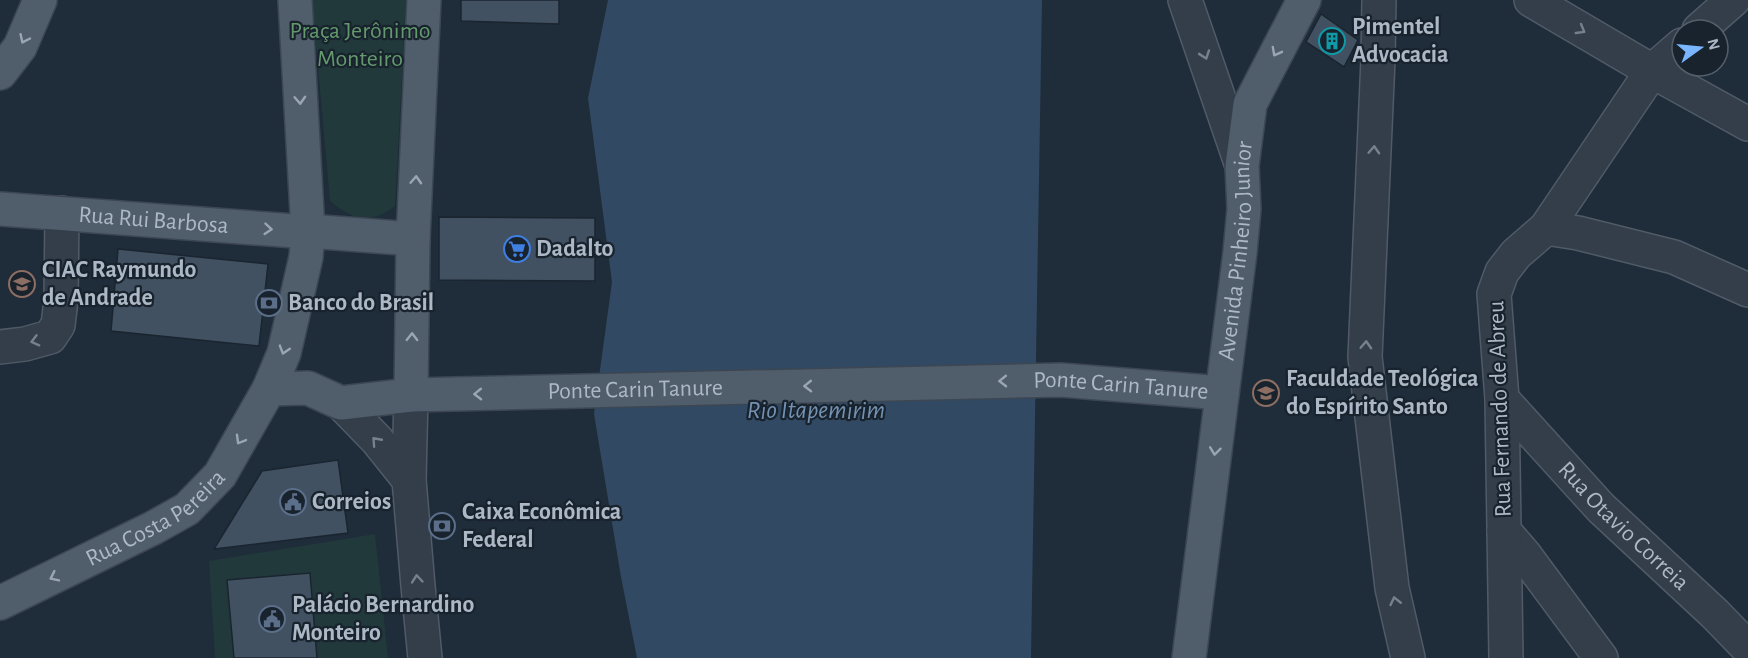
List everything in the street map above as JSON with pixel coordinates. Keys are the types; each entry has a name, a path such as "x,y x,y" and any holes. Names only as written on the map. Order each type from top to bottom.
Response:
{"main road":[{"path":"0,74 20,47 40,0"},
{"path":"295,0 308,231 306,257 284,353 268,389 308,388 340,403 411,395 413,239 424,0"},
{"name":"Avenida Pinheiro Junior","path":"1189,658 1240,252 1244,209 1242,166 1250,104 1304,0"},
{"name":"Rua Rui Barbosa","path":"0,209 308,231"},
{"path":"308,231 413,239"},
{"name":"Ponte Carin Tanure","path":"411,395 1061,380 1222,393"},
{"name":"Rua Costa Pereira","path":"0,603 187,509 220,475 268,389"}],"street":[{"path":"1185,0 1242,166"},
{"path":"1379,0 1365,357 1392,588 1408,658"},
{"path":"1378,59 1393,0"},
{"path":"1531,0 1748,124"},
{"path":"1713,18 1733,0"},
{"name":"Rua Fernando de Abreu","path":"1506,658 1502,399 1494,294 1502,272 1516,254 1546,228 1652,71 1670,55"},
{"path":"0,348 50,337 58,325 61,300 62,213"},
{"path":"1546,228 1578,233 1674,257 1748,290"},
{"path":"411,395 409,480 425,658"},
{"name":"Rua Otavio Correia","path":"1502,399 1601,508 1715,614 1748,648"},
{"path":"340,403 376,440 409,480"},
{"path":"1504,531 1524,554 1601,658"}],"green space":[{"name":"Praça Jerônimo Monteiro","path":"312,0 406,0 395,206 378,216 362,218 354,216 330,201"},
{"path":"375,534 388,658 215,658 209,561"}],"water":[{"name":"Rio Itapemirim","path":"608,0 1042,0 1031,658 637,658 594,414 612,282 588,98"}],"building":[{"path":"461,0 559,0 559,24 461,21"},
{"name":"Pimentel Advocacia","path":"1321,14 1358,40 1344,67 1306,42"},
{"name":"Dadalto","path":"439,217 595,218 595,281 439,280"},
{"path":"118,249 268,264 259,346 111,331"},
{"name":"Correios","path":"338,460 348,533 214,549 262,471"},
{"name":"Palácio Bernardino Monteiro","path":"310,573 317,658 234,658 227,580"}],"place":[{"name":"Pimentel Advocacia","path":"1332,41"},
{"name":"Dadalto","path":"517,249"},
{"name":"CIAC Raymundo de Andrade","path":"22,284"},
{"name":"Banco do Brasil","path":"269,303"},
{"name":"Faculdade Teológica do Espírito Santo","path":"1266,393"},
{"name":"Correios","path":"293,502"},
{"name":"Caixa Econômica Federal","path":"442,526"},
{"name":"Palácio Bernardino Monteiro","path":"272,619"}]}
